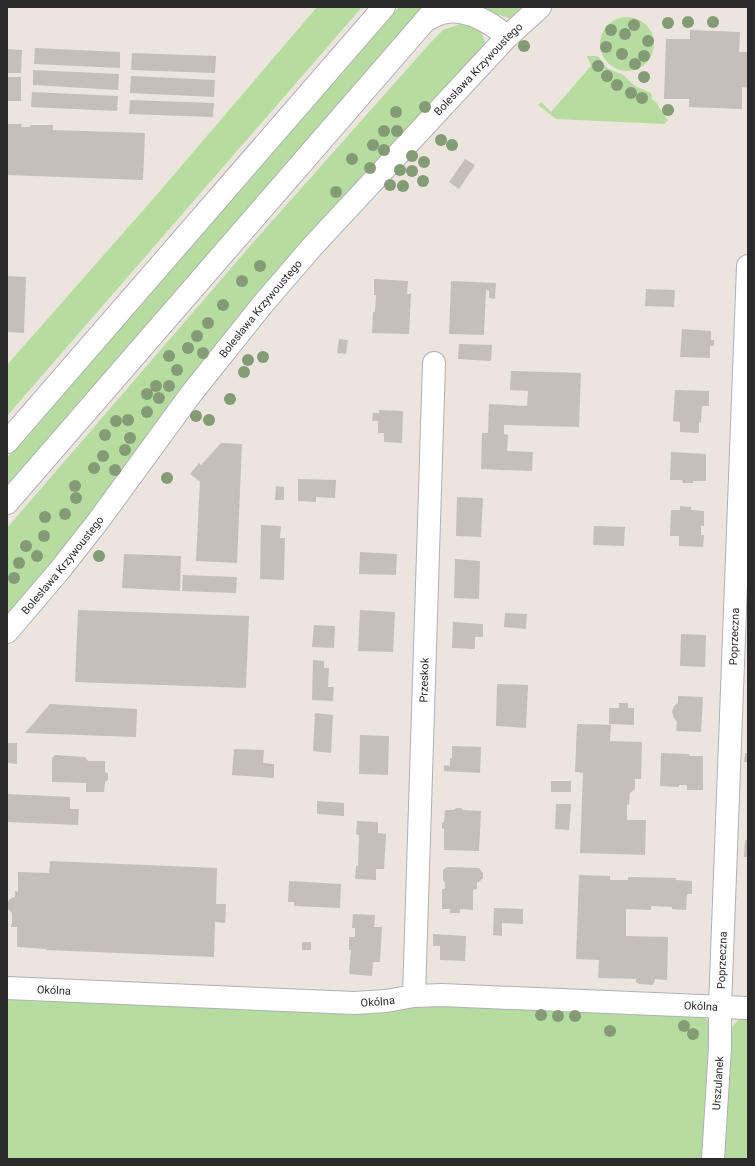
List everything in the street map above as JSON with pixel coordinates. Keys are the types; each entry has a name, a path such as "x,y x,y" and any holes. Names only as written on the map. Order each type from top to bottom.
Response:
{"street":[{"path":"7,442 384,7"},
{"name":"Bolesława Krzywoustego","path":"7,632 59,571 99,520 191,394 311,248 507,37 540,7"},
{"path":"7,503 432,14 458,12 480,18 491,24 507,37"},
{"name":"Poprzeczna","path":"720,1007 748,266"},
{"name":"Przeskok","path":"414,996 434,363"},
{"name":"Okólna","path":"7,988 355,1002 386,1001 414,996 480,996 748,1008"},
{"name":"Urszulanek","path":"713,1159 720,1048 720,1007"}],"green space":[{"path":"317,7 362,7 7,416 7,365 160,191"},
{"path":"399,7 422,7 7,486 7,458"},
{"path":"457,7 529,7 515,17 509,18 478,9"},
{"path":"627,17 637,19 646,25 652,34 654,44 652,54 646,63 637,69 627,71 617,69 608,63 602,54 600,44 602,34 608,25 617,19"},
{"path":"460,24 470,25 477,29 482,35 485,44 119,479 7,619 7,528 257,238 432,41 443,30"},
{"path":"587,56 598,56 607,68 623,75 635,86 651,93 652,99 668,120 664,124 556,119 538,105 541,102 551,112 591,66"},
{"path":"7,995 396,1001 699,1013 712,1024 706,1159 7,1159"},
{"path":"748,1015 748,1159 719,1159 729,1034 736,1022"}],"building":[{"path":"690,30 740,32 739,52 748,52 748,88 742,87 742,109 689,107 689,99 664,99 666,39 690,39"},
{"path":"35,48 120,52 120,68 34,64"},
{"path":"7,49 22,50 21,73 7,73"},
{"path":"132,53 216,56 215,73 131,70"},
{"path":"33,70 119,74 118,90 33,85"},
{"path":"131,76 215,80 214,97 130,93"},
{"path":"7,77 21,77 21,101 7,101"},
{"path":"32,92 118,96 117,111 31,107"},
{"path":"130,100 214,103 213,117 129,114"},
{"path":"7,124 22,124 21,127 30,127 30,125 53,125 53,130 145,133 143,180 7,175"},
{"path":"465,159 475,165 459,189 449,182"},
{"path":"7,276 26,277 24,333 7,332"},
{"path":"374,279 408,281 407,294 411,294 409,334 372,333 373,312 375,312 376,295 374,295"},
{"path":"451,281 496,283 495,299 489,298 489,291 486,290 484,335 449,334"},
{"path":"646,289 675,290 674,307 645,306"},
{"path":"682,329 711,331 711,340 714,340 714,346 710,346 710,358 680,357"},
{"path":"339,339 348,340 346,354 337,353"},
{"path":"459,344 492,345 491,361 458,359"},
{"path":"511,371 581,373 579,427 504,425 504,434 508,435 507,451 533,452 532,471 481,469 482,433 488,433 489,404 527,406 528,391 510,390"},
{"path":"675,390 709,391 709,406 702,406 701,423 699,422 699,433 680,432 680,422 673,421"},
{"path":"379,410 403,411 402,443 384,442 384,433 378,433 378,421 372,421 373,413 379,413"},
{"path":"221,443 242,444 237,563 196,561 200,480 199,481 190,474 199,463 201,465"},
{"path":"671,452 706,454 706,481 683,483 682,480 670,480"},
{"path":"298,479 336,480 335,498 316,497 316,502 298,501"},
{"path":"276,486 284,487 284,500 275,500"},
{"path":"457,497 483,498 481,537 456,536"},
{"path":"680,506 691,507 691,510 704,511 704,526 701,526 701,535 704,535 703,547 679,546 679,536 670,536 671,510 680,510"},
{"path":"261,525 281,526 280,538 285,538 284,580 260,579"},
{"path":"594,526 625,527 624,546 593,545"},
{"path":"360,552 397,554 396,575 359,574"},
{"path":"124,554 181,556 180,591 122,588"},
{"path":"455,559 480,561 479,599 454,598"},
{"path":"183,575 237,577 236,593 182,591"},
{"path":"78,610 249,616 246,688 75,682"},
{"path":"360,610 395,612 393,652 358,651"},
{"path":"505,613 527,614 526,629 504,627"},
{"path":"453,622 483,624 483,637 475,637 475,649 452,648"},
{"path":"314,625 335,626 334,648 312,647"},
{"path":"681,634 706,635 705,667 680,666"},
{"path":"313,660 324,661 324,668 329,668 328,687 334,687 333,701 312,700"},
{"path":"497,684 528,685 526,728 496,726"},
{"path":"678,696 703,697 701,732 676,731 677,722 672,712 674,706 678,703"},
{"path":"619,703 628,703 628,708 634,708 634,725 609,724 609,708 619,708"},
{"path":"50,704 137,709 136,737 25,733"},
{"path":"315,713 333,715 331,753 313,751"},
{"path":"577,724 611,725 610,741 642,742 641,779 635,779 635,789 630,793 629,804 627,805 627,820 646,820 645,855 580,853 583,773 575,772"},
{"path":"360,735 389,736 388,775 359,774"},
{"path":"7,743 17,743 17,764 7,763"},
{"path":"452,746 481,747 480,773 444,771 444,765 450,766"},
{"path":"234,749 264,750 263,763 274,764 274,778 232,775"},
{"path":"661,753 703,756 703,790 687,790 687,785 679,785 679,787 660,786"},
{"path":"745,753 748,753 748,762 744,762"},
{"path":"55,755 85,757 88,761 105,761 105,772 108,773 108,780 105,782 104,792 86,792 86,783 52,782 52,758"},
{"path":"551,781 571,781 571,792 551,792"},
{"path":"7,794 70,797 70,809 79,809 78,825 7,822"},
{"path":"317,801 344,803 344,816 317,814"},
{"path":"556,804 571,804 569,830 555,829"},
{"path":"456,808 481,811 479,851 444,850 444,829 442,828 442,823 444,822 445,810 454,810"},
{"path":"357,821 378,822 378,833 386,834 384,869 376,869 376,880 355,879 356,866 358,866 359,835 356,834"},
{"path":"745,840 748,840 748,857 744,857"},
{"path":"50,861 217,868 216,904 226,904 225,923 215,922 214,957 46,950 17,947 17,927 11,927 12,913 8,909 7,903 10,899 15,897 15,891 18,892 18,872 49,873"},
{"path":"447,867 479,868 483,873 483,878 477,882 477,889 473,890 473,910 460,909 460,913 450,913 450,909 442,909 442,889 445,889 443,870"},
{"path":"579,875 610,876 610,880 628,880 628,877 676,878 676,880 692,881 692,894 687,894 686,910 672,909 672,907 651,906 651,910 626,909 626,936 668,937 667,980 655,979 652,985 639,984 636,982 636,979 598,978 599,960 576,959"},
{"path":"289,881 341,884 340,908 294,906 294,902 288,902"},
{"path":"494,908 523,909 523,924 502,923 502,936 493,935"},
{"path":"353,914 375,915 374,927 382,927 380,962 373,962 372,976 349,974 351,950 349,950 349,937 355,937 355,928 352,928"},
{"path":"433,934 466,936 465,961 440,960 440,946 433,946"},
{"path":"302,942 311,942 311,950 302,950"}]}
